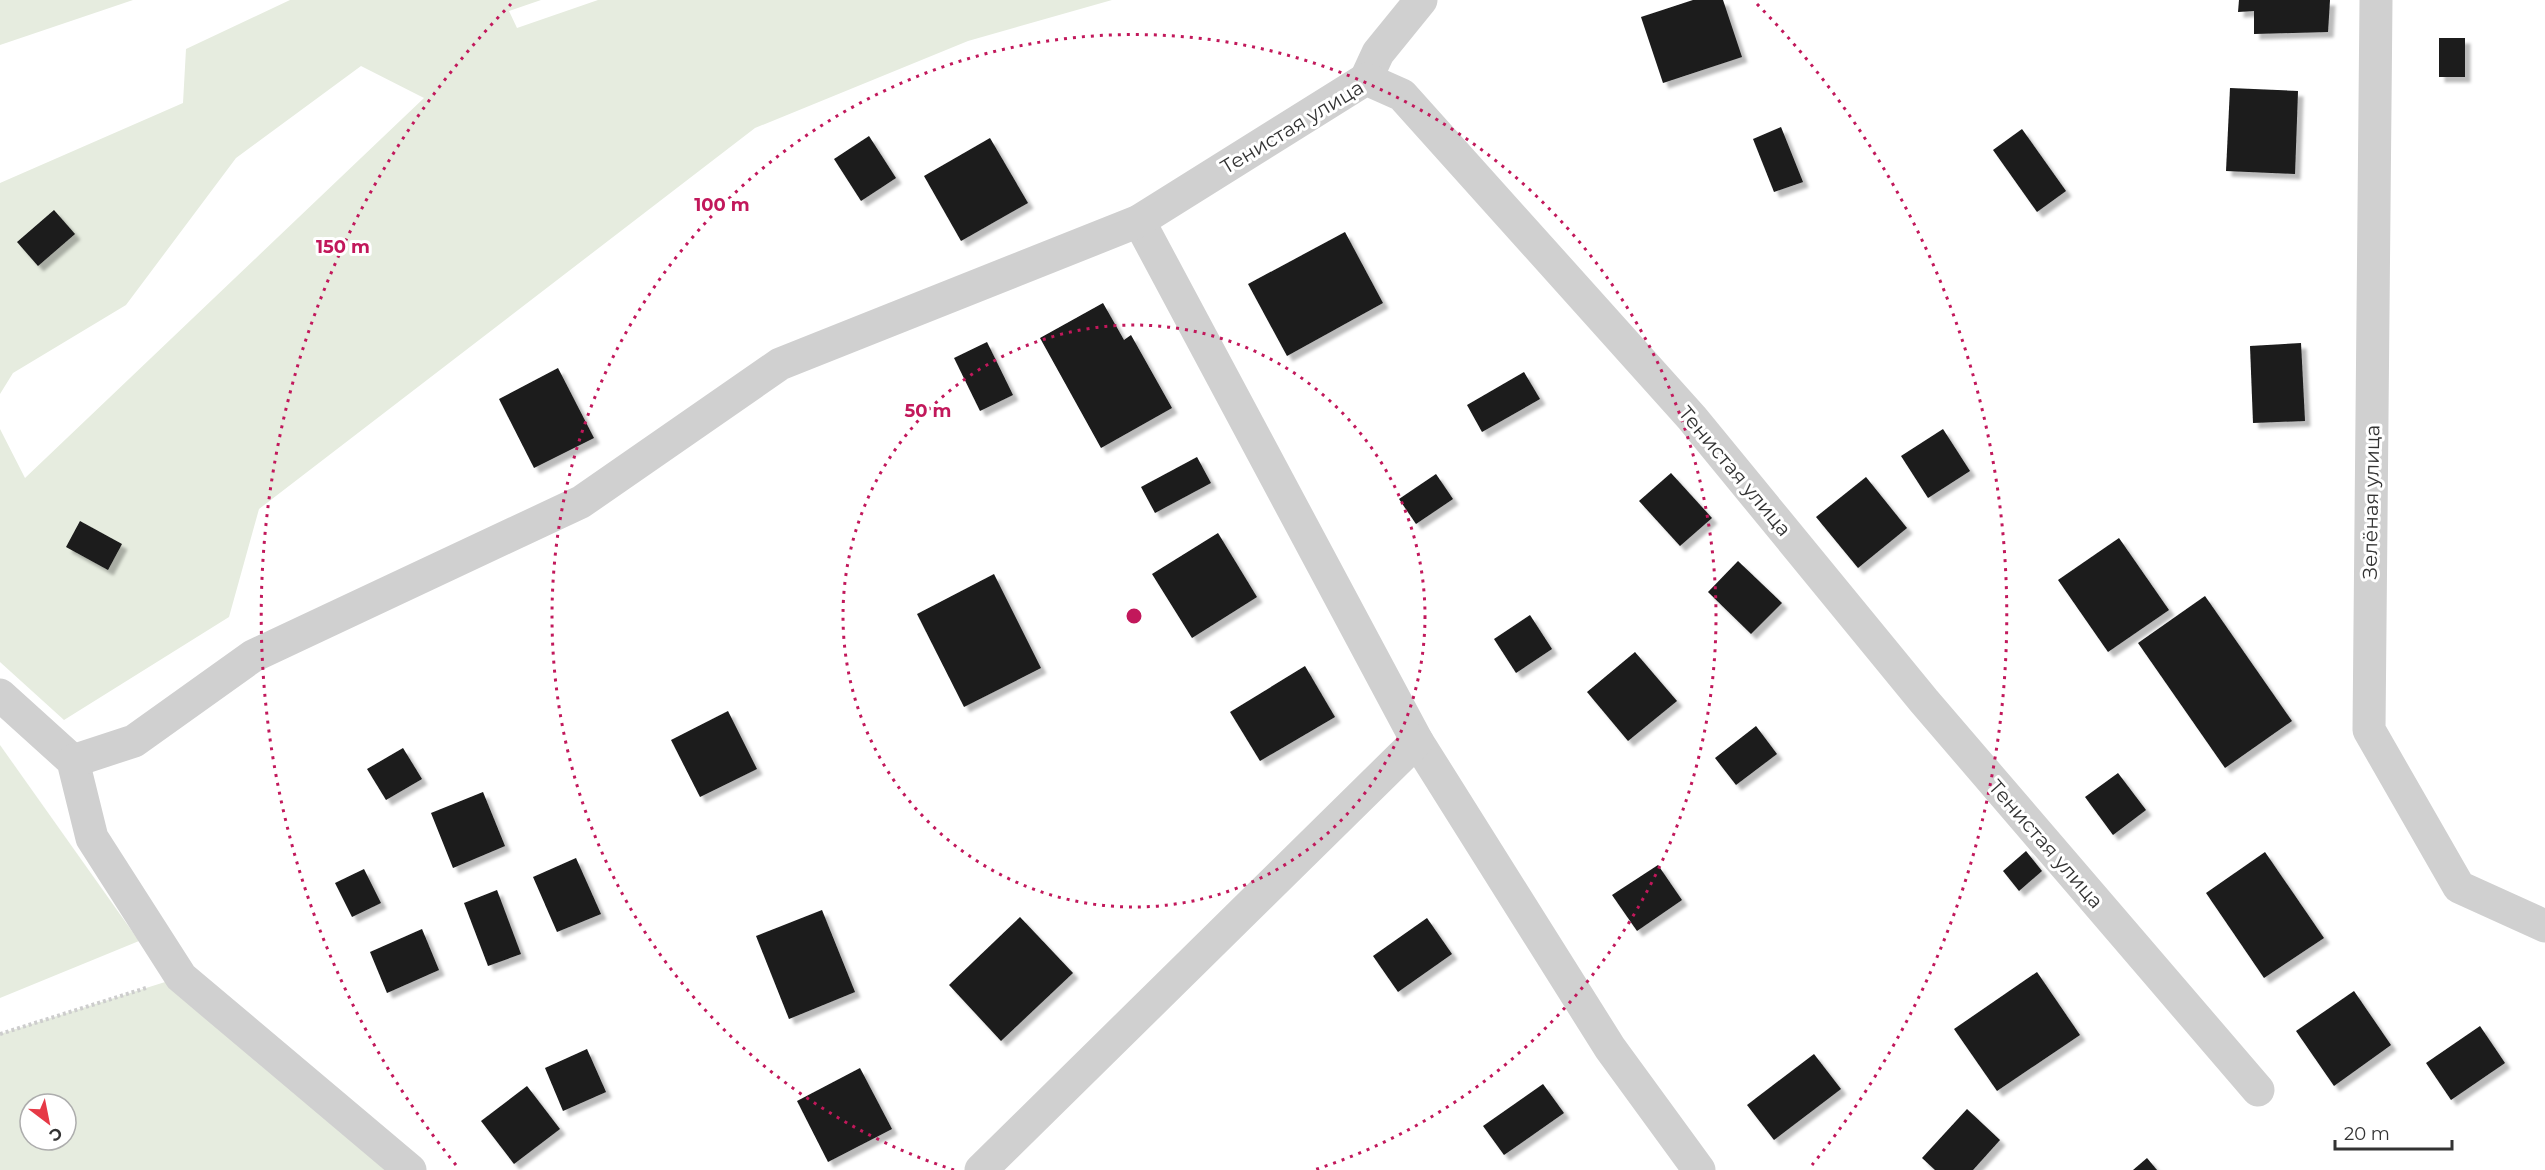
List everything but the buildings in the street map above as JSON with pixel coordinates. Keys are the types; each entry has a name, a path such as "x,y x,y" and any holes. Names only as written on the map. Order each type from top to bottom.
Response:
{"street":[{"path":"1366,78 1378,53 1421,0"},
{"name":"Зелёная улица","path":"2376,0 2369,729 2459,886 2545,926"},
{"name":"Тенистая улица","path":"74,761 134,741 253,656 581,502 780,364 1139,221 1366,78 1402,95 1684,410 1924,702 2258,1090"},
{"path":"1139,221 1417,741 1610,1048 1699,1170"},
{"path":"0,694 74,761 92,838 181,977 410,1170"},
{"path":"981,1170 1417,741"}],"path":[{"path":"0,1034 181,977"}],"shaded area":[{"path":"0,0 133,0 0,45"},
{"path":"290,0 541,0 509,11 517,28 598,0 1112,0 968,41 755,128 259,509 229,617 64,720 0,662 0,429 25,478 424,98 361,66 236,158 126,305 13,373 0,394 0,183 183,103 186,49"},
{"path":"0,745 139,941 0,998"},
{"path":"181,977 410,1170 0,1170 0,1034"}]}
